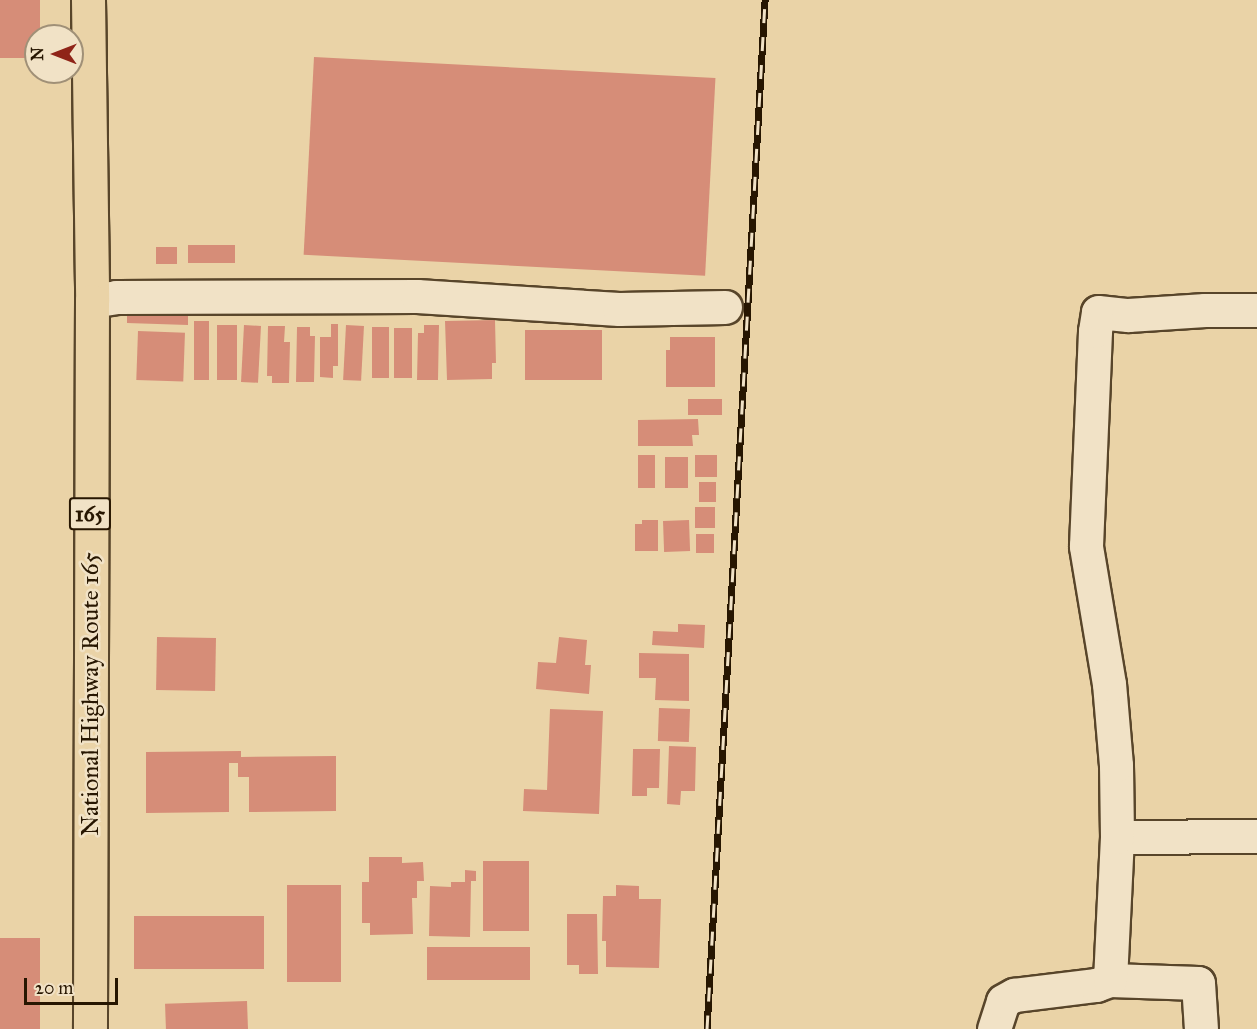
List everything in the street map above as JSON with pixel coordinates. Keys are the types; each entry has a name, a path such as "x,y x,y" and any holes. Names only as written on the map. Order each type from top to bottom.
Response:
{"highway":[{"name":"National Highway Route 165","path":"88,0 92,301 90,1029"}],"street":[{"path":"92,301 116,297 417,296 619,309 726,307"},
{"path":"1110,980 1117,837 1116,765 1109,684 1086,546 1095,331 1098,312 1128,315 1204,310 1257,310"},
{"path":"1117,837 1257,836"},
{"path":"994,1029 1003,1001 1014,995 1110,980 1198,983 1201,1029"}],"building":[{"path":"0,0 40,0 40,24 24,24 24,58 0,58"},
{"path":"314,57 715,78 705,276 304,255"},
{"path":"188,245 235,245 235,263 188,263"},
{"path":"156,247 177,247 177,264 156,264"},
{"path":"170,311 188,311 188,325 127,323 127,312 170,314"},
{"path":"495,320 496,363 492,363 492,379 447,380 445,321"},
{"path":"194,321 209,321 209,380 194,380"},
{"path":"331,324 338,324 338,366 333,366 333,378 320,377 320,337 331,337"},
{"path":"217,325 237,325 237,380 217,380"},
{"path":"244,325 261,326 258,383 241,382"},
{"path":"346,325 364,326 361,381 343,380"},
{"path":"424,325 439,325 438,380 417,380 418,333 424,333"},
{"path":"268,326 285,326 284,342 290,342 289,383 272,383 272,376 267,376"},
{"path":"297,327 310,327 310,336 315,336 314,382 296,382"},
{"path":"372,327 389,327 389,378 372,378"},
{"path":"394,328 412,328 412,378 394,378"},
{"path":"525,330 602,330 602,380 525,380"},
{"path":"138,331 185,333 183,382 136,380"},
{"path":"670,337 715,337 715,387 666,387 666,350 670,350"},
{"path":"688,399 722,399 722,415 688,415"},
{"path":"698,419 699,435 692,435 693,446 638,446 638,420"},
{"path":"638,455 655,455 655,488 638,488"},
{"path":"695,455 717,455 717,477 695,477"},
{"path":"665,457 688,457 688,488 665,488"},
{"path":"699,482 716,482 716,502 699,502"},
{"path":"695,507 715,507 715,528 695,528"},
{"path":"642,520 658,520 658,551 635,551 635,524 642,524"},
{"path":"689,520 690,551 664,552 663,521"},
{"path":"696,534 714,534 714,553 696,553"},
{"path":"678,624 705,625 704,648 652,645 653,631 678,632"},
{"path":"157,637 216,638 215,691 156,690"},
{"path":"559,637 587,640 585,665 591,665 589,694 536,689 538,662 556,663"},
{"path":"639,653 689,654 689,701 655,700 656,678 639,678"},
{"path":"659,708 690,709 689,742 658,741"},
{"path":"550,709 603,711 599,814 523,811 524,789 547,790"},
{"path":"669,746 696,747 695,791 681,791 680,805 667,804"},
{"path":"633,749 660,749 659,788 647,788 647,796 632,796"},
{"path":"241,751 241,757 336,756 336,811 249,812 249,777 238,777 238,763 229,763 229,812 146,813 146,752"},
{"path":"369,857 402,857 402,863 423,862 424,881 417,881 417,898 412,898 413,934 370,935 370,923 362,923 362,882 369,882"},
{"path":"483,861 529,861 529,931 483,931"},
{"path":"465,870 476,871 476,881 471,881 470,937 429,936 430,886 451,887 451,882 465,882"},
{"path":"287,885 341,885 341,982 287,982"},
{"path":"616,885 639,886 639,899 661,899 659,968 606,967 606,941 602,941 603,896 616,896"},
{"path":"567,914 597,914 598,974 579,974 579,965 567,965"},
{"path":"134,916 264,916 264,969 134,969"},
{"path":"0,938 40,938 40,1029 0,1029"},
{"path":"427,947 530,947 530,980 427,980"},
{"path":"247,1001 248,1029 166,1029 165,1004"}],"railway":[{"path":"707,1029 765,0"}]}
